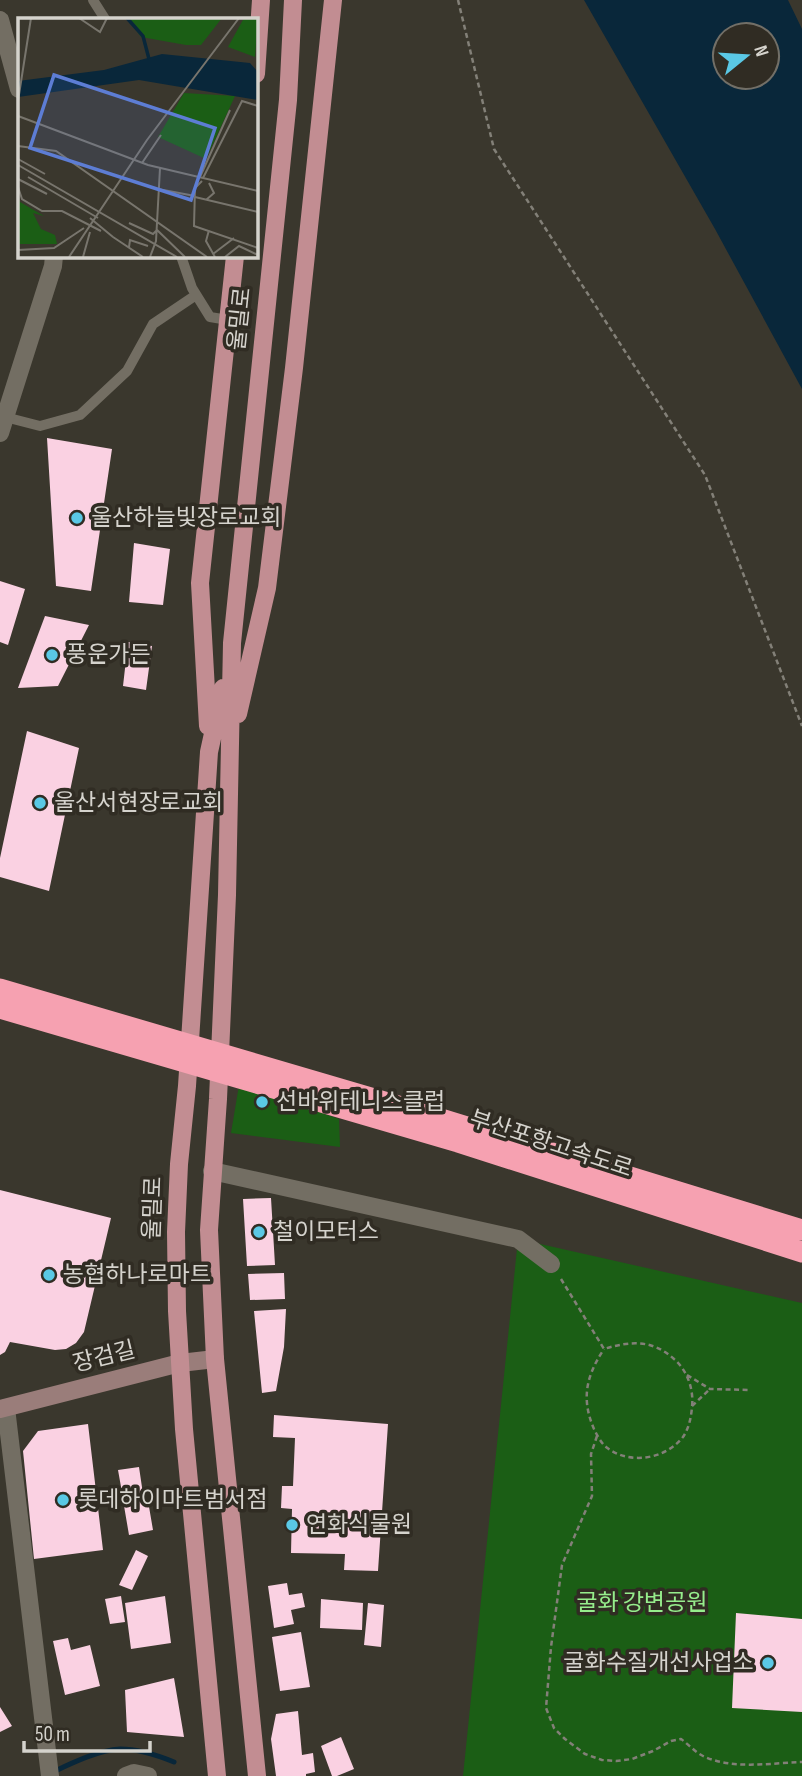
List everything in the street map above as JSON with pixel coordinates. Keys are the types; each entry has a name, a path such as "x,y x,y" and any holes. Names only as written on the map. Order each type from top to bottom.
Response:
{"highway":[{"name":"부산포항고속도로","path":"0,989 399,1106 802,1230"},
{"name":"부산포항고속도로","path":"0,1008 458,1142 802,1252"}],"main road":[{"path":"257,59 261,0"},
{"name":"울밀로","path":"257,1776 215,1359 209,1230 227,895 232,643 288,100 292,0"},
{"path":"229,752 267,588 294,368 333,0"},
{"path":"209,752 200,583 235,257"},
{"name":"울밀로","path":"217,1776 184,1429 177,1311 176,1232 209,752 232,643"},
{"name":"장검길","path":"3,1408 180,1363 215,1359"}],"street":[{"path":"0,20 18,85"},
{"path":"3,425 54,257"},
{"path":"212,1171 518,1239 551,1264"},
{"name":"장검길","path":"3,1408 50,1776"},
{"path":"126,1776 134,1773 148,1776"}],"lane":[{"path":"93,0 104,18"},
{"path":"181,257 192,288 210,317 228,320"},
{"path":"3,425 40,426 80,415 127,371 153,324 196,295"}],"path":[{"path":"458,0 494,149 705,475 802,726"},
{"path":"551,1264 604,1349"},
{"path":"635,1342 668,1353 679,1363 691,1387 692,1406 690,1422 682,1437 671,1447 652,1457 626,1457 605,1446 597,1436 586,1402 590,1377 597,1358 604,1349 635,1342"},
{"path":"687,1375 710,1389 749,1390"},
{"path":"692,1406 710,1389"},
{"path":"597,1436 591,1454 592,1496 562,1564 546,1708 554,1728 585,1754 616,1762 632,1759 670,1741 681,1739 702,1755 721,1762 802,1762"}],"green space":[{"name":"선바위테니스클럽","path":"239,1085 339,1119 340,1147 231,1133"},
{"name":"굴화 강변공원","path":"518,1239 802,1303 802,1776 463,1776"}],"water":[{"path":"584,0 788,0 802,29 802,389 715,229"}],"building":[{"name":"울산하늘빛장로교회","path":"47,438 112,449 91,591 56,586"},
{"path":"134,543 170,549 163,605 129,602"},
{"path":"0,581 25,589 8,645 0,642"},
{"name":"풍운가든","path":"45,616 89,625 58,686 18,688"},
{"path":"128,642 152,646 146,690 123,686"},
{"name":"울산서현장로교회","path":"27,731 79,748 49,891 0,877 0,858"},
{"name":"농협하나로마트","path":"0,1190 111,1218 84,1332 76,1343 66,1349 55,1350 10,1342 5,1352 0,1355"},
{"name":"철이모터스","path":"271,1198 275,1265 247,1266 243,1199"},
{"path":"284,1273 285,1299 250,1300 248,1274"},
{"path":"286,1309 284,1347 276,1391 262,1393 254,1311"},
{"path":"274,1415 388,1424 378,1571 344,1570 345,1554 291,1553 292,1509 281,1508 282,1486 293,1486 295,1438 273,1437"},
{"name":"롯데하이마트범서점","path":"88,1424 103,1550 34,1559 23,1451 38,1431"},
{"path":"139,1467 143,1494 123,1498 118,1470"},
{"path":"147,1495 153,1530 129,1535 123,1500"},
{"path":"136,1550 148,1556 132,1590 119,1585"},
{"path":"287,1583 289,1595 302,1593 305,1607 291,1610 294,1624 274,1628 268,1586"},
{"path":"121,1596 125,1622 110,1624 105,1599"},
{"path":"165,1596 171,1643 131,1649 125,1603"},
{"path":"321,1599 363,1603 362,1630 320,1628"},
{"path":"368,1603 384,1605 381,1647 364,1645"},
{"name":"굴화수질개선사업소","path":"736,1613 802,1619 802,1712 732,1708"},
{"path":"301,1632 310,1687 280,1691 272,1637"},
{"path":"68,1638 71,1650 90,1645 100,1686 65,1695 53,1641"},
{"path":"174,1678 184,1737 127,1732 125,1690"},
{"path":"0,1707 12,1726 0,1732"},
{"path":"298,1711 302,1755 313,1753 315,1772 306,1776 276,1776 271,1739 276,1714"},
{"path":"341,1737 354,1769 332,1776 321,1746"}],"waterway":[{"path":"53,1772 95,1754 120,1749 148,1753 174,1762"}],"place":[{"name":"울산하늘빛장로교회","path":"77,518"},
{"name":"풍운가든","path":"52,655"},
{"name":"울산서현장로교회","path":"40,803"},
{"name":"선바위테니스클럽","path":"262,1102"},
{"name":"철이모터스","path":"259,1232"},
{"name":"농협하나로마트","path":"49,1275"},
{"name":"롯데하이마트범서점","path":"63,1500"},
{"name":"연화식물원","path":"292,1525"},
{"name":"굴화수질개선사업소","path":"768,1663"}]}
